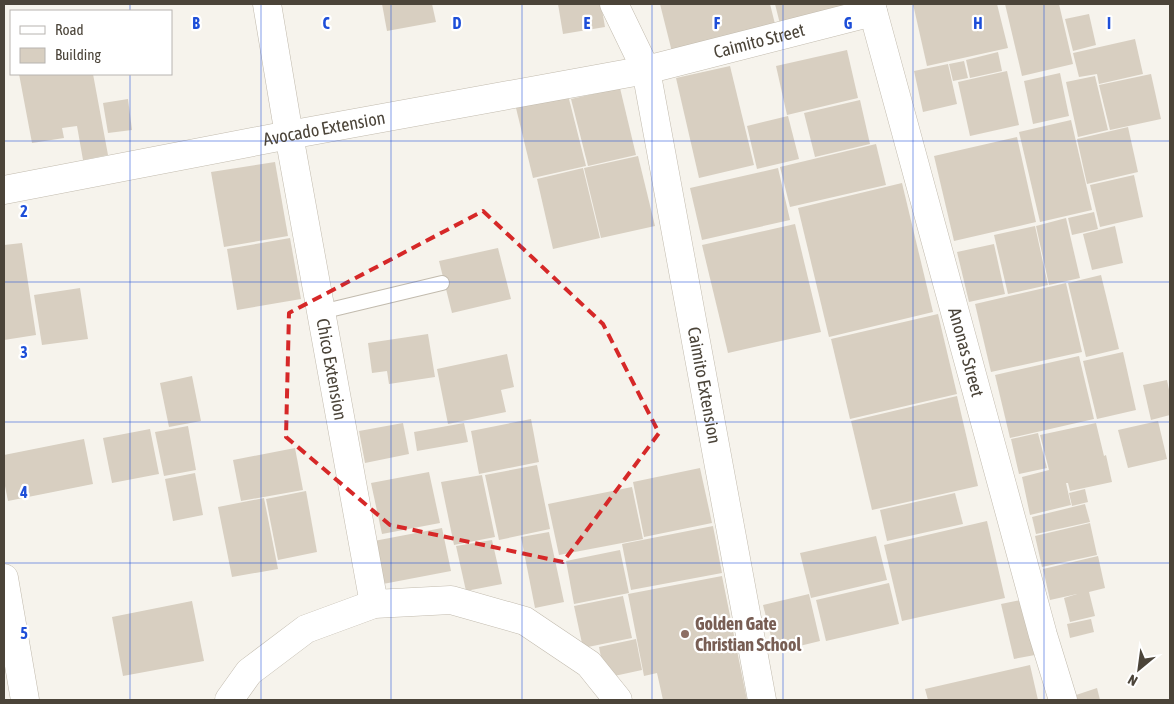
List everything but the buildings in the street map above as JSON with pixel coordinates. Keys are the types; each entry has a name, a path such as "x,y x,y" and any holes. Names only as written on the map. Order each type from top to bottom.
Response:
{"street":[{"name":"Chico Extension","path":"267,4 374,604"},
{"name":"Caimito Extension","path":"614,4 646,70 762,700"},
{"name":"Caimito Street","path":"646,70 872,8"},
{"name":"Anonas Street","path":"872,8 1062,700"},
{"name":"Avocado Extension","path":"4,190 289,135 646,70"},
{"path":"4,578 25,700"},
{"path":"229,700 249,672 306,629 374,604 450,600 525,621 589,664 618,700"}],"lane":[{"path":"321,312 442,283"}],"highlighted area":[{"path":"483,211 603,324 659,433 563,562 390,525 286,437 289,313"}],"place":[{"name":"Golden Gate Christian School","path":"685,634"}]}
